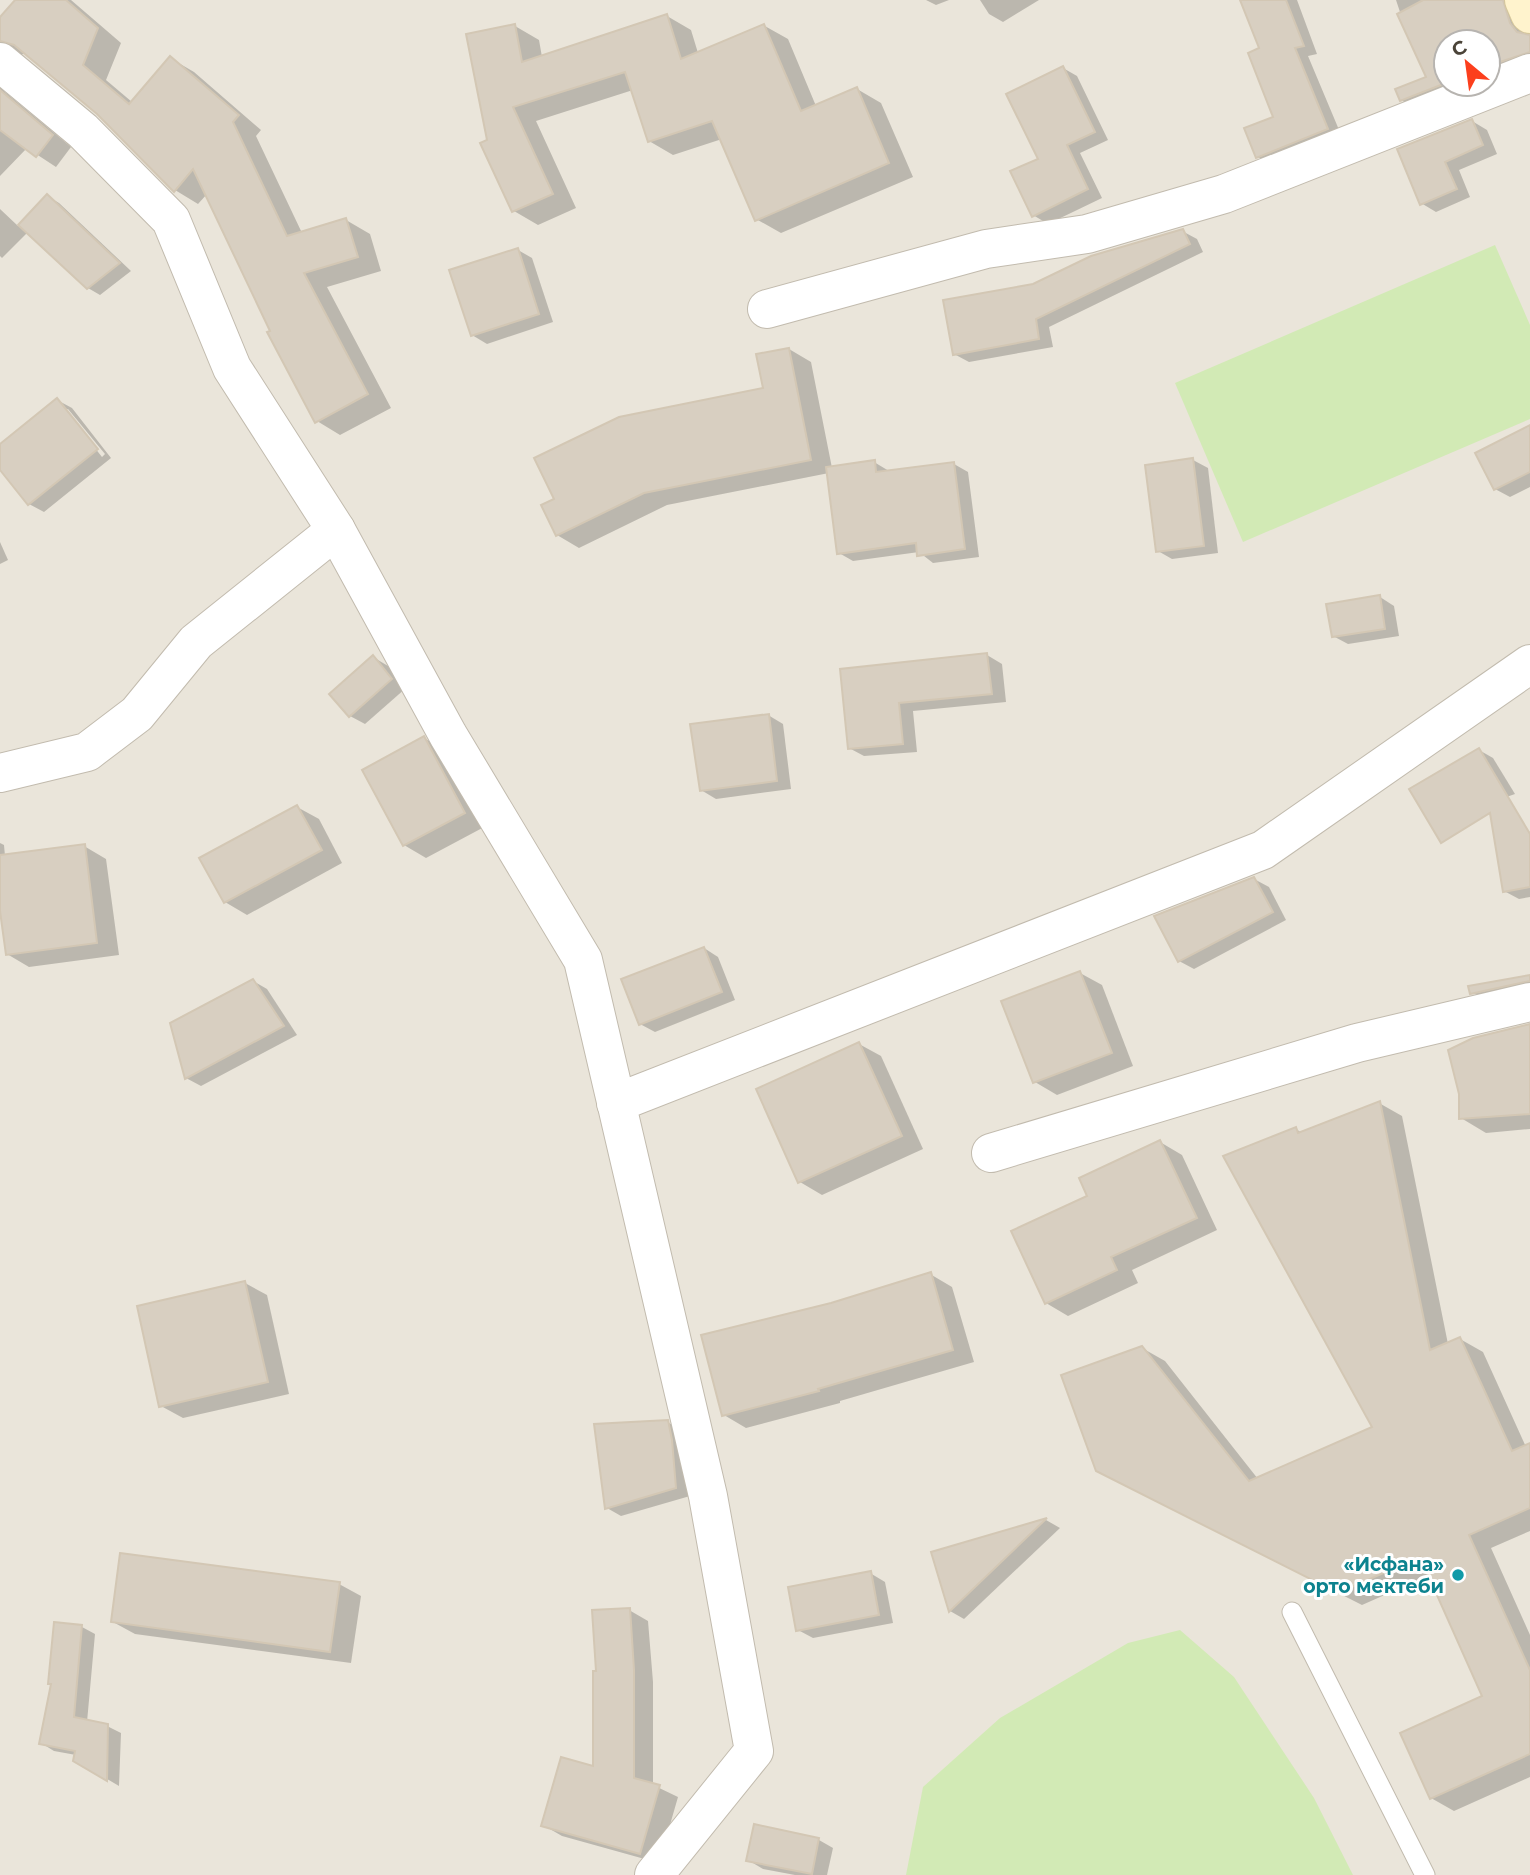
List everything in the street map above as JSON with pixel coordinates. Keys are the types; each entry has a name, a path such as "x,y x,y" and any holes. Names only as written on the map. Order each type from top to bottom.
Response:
{"street":[{"path":"1524,0 1530,14"},
{"path":"0,62 83,131 171,220 232,368 336,530 448,735 583,960 708,1496 754,1751 654,1875"},
{"path":"767,309 986,249 1087,234 1224,194 1530,73"},
{"path":"0,774 87,752 137,714 197,642 336,530"},
{"path":"616,1103 1263,850 1530,664"},
{"path":"991,1153 1357,1043 1530,1002"}],"lane":[{"path":"1292,1612 1425,1875"}],"shaded area":[{"path":"0,0 1530,0 1530,1875 0,1875"}],"green space":[{"path":"1495,245 1530,325 1530,419 1243,542 1175,383"},
{"path":"1180,1630 1234,1677 1314,1798 1353,1875 906,1875 923,1787 1000,1718 1128,1643"}],"building":[{"path":"15,0 66,0 98,28 83,65 129,104 170,56 239,115 233,122 287,236 346,218 358,257 304,273 368,394 315,423 267,332 270,331 193,169 174,192 97,114 14,45 0,41 0,17"},
{"path":"1240,0 1286,0 1304,46 1295,48 1328,129 1256,158 1244,128 1273,117 1248,53 1259,48"},
{"path":"1423,0 1503,0 1510,23 1517,32 1530,35 1530,52 1502,61 1502,28 1432,28 1432,88 1400,101 1395,89 1426,77 1397,14"},
{"path":"667,14 681,59 764,24 801,111 857,87 889,163 755,221 712,121 648,142 625,72 513,107 553,194 512,212 480,143 487,140 466,34 515,24 522,62"},
{"path":"1063,66 1095,132 1067,145 1088,189 1032,217 1010,171 1038,159 1006,94"},
{"path":"0,90 53,135 36,157 0,130"},
{"path":"1472,119 1483,145 1445,162 1457,189 1420,205 1397,149"},
{"path":"47,194 120,263 87,289 18,225"},
{"path":"1183,229 1190,244 1036,319 1039,339 953,355 943,300 1033,284 1091,256"},
{"path":"518,248 539,314 471,336 449,270"},
{"path":"789,348 811,460 644,493 556,536 541,505 554,499 534,458 619,417 763,388 756,354"},
{"path":"57,398 98,449 28,505 0,470 0,444"},
{"path":"1530,425 1530,472 1494,490 1475,453"},
{"path":"1193,458 1204,546 1156,552 1145,465"},
{"path":"875,460 876,472 954,462 965,549 917,556 916,543 837,554 826,467"},
{"path":"1380,595 1385,629 1332,637 1326,604"},
{"path":"987,653 992,694 899,703 903,744 848,749 840,669"},
{"path":"373,655 392,679 349,717 329,694"},
{"path":"769,714 777,781 700,791 690,724"},
{"path":"424,736 465,813 403,846 362,770"},
{"path":"1479,748 1530,834 1530,887 1503,892 1490,813 1441,843 1409,789"},
{"path":"297,805 322,850 224,903 199,858"},
{"path":"85,844 97,943 6,955 0,911 0,855"},
{"path":"1254,877 1273,912 1178,962 1154,916"},
{"path":"704,947 722,992 639,1025 621,979"},
{"path":"1080,971 1112,1053 1033,1083 1001,1001"},
{"path":"1530,975 1530,981 1470,994 1468,986"},
{"path":"253,979 284,1026 185,1079 170,1023"},
{"path":"1530,1024 1530,1114 1459,1119 1459,1094 1448,1050 1473,1038"},
{"path":"859,1042 902,1136 798,1183 756,1089"},
{"path":"1380,1101 1430,1350 1460,1337 1512,1451 1530,1443 1530,1508 1469,1535 1530,1670 1530,1754 1430,1799 1400,1733 1482,1696 1420,1557 1338,1593 1096,1471 1061,1375 1142,1346 1249,1481 1372,1427 1223,1156 1296,1127 1298,1133"},
{"path":"1160,1140 1197,1218 1111,1257 1117,1270 1045,1304 1011,1231 1087,1196 1079,1178"},
{"path":"931,1272 953,1350 818,1389 819,1391 722,1416 701,1335 831,1303"},
{"path":"245,1281 268,1382 159,1407 137,1306"},
{"path":"668,1420 676,1488 605,1509 594,1424"},
{"path":"1047,1518 949,1612 931,1552"},
{"path":"120,1553 340,1582 330,1652 111,1622"},
{"path":"871,1571 879,1615 796,1631 788,1587"},
{"path":"630,1608 634,1670 634,1778 660,1785 640,1854 541,1826 561,1757 593,1766 593,1671 596,1671 592,1610"},
{"path":"54,1622 82,1625 74,1717 108,1724 107,1781 73,1761 75,1751 39,1744 51,1684 48,1684"},
{"path":"754,1824 819,1838 812,1874 746,1861"}],"place":[{"name":"«Исфана» орто мектеби","path":"1458,1575"}]}
